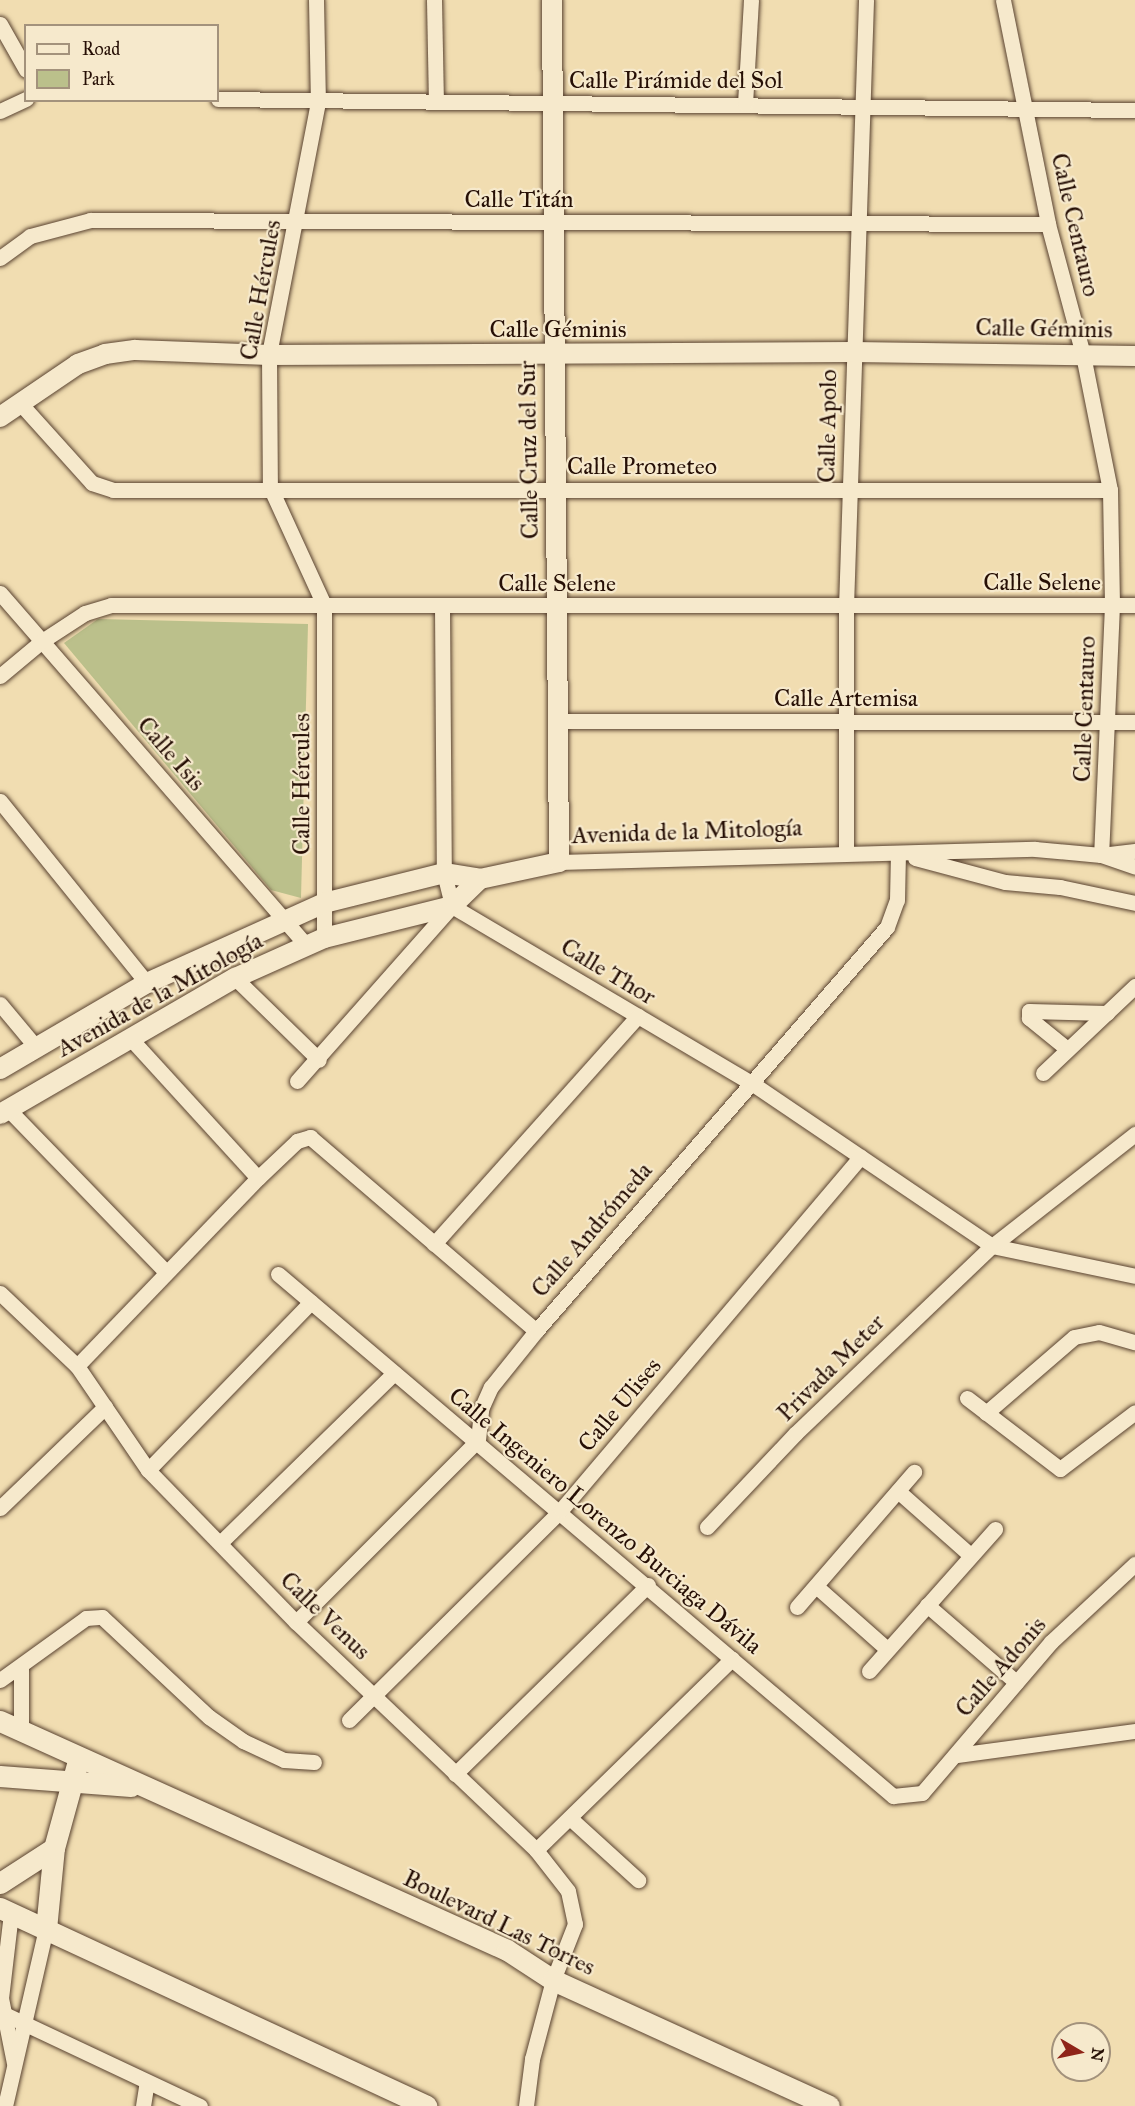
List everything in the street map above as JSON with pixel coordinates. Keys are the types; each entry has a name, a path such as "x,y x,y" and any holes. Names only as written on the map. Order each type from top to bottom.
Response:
{"main road":[{"name":"Boulevard Las Torres","path":"0,1721 507,1950 553,1980 829,2106"},
{"path":"46,1929 54,1848 79,1757"},
{"name":"Boulevard Las Torres","path":"0,1776 146,1788"},
{"path":"0,1882 54,1848"},
{"path":"6,1911 426,2106"}],"street":[{"name":"Calle Hércules","path":"316,0 318,102 297,223 268,355 270,487 324,605 324,903 316,942"},
{"path":"434,0 436,100"},
{"name":"Calle Cruz del Sur","path":"552,0 552,356 559,862"},
{"path":"745,104 751,0"},
{"name":"Calle Apolo","path":"846,852 846,607 866,0"},
{"name":"Calle Centauro","path":"1003,0 1048,224 1083,355 1110,490 1112,605 1101,855"},
{"path":"0,24 24,66"},
{"name":"Calle Pirámide del Sol","path":"219,99 318,102 436,100 1026,106 1135,110"},
{"path":"0,111 24,100"},
{"name":"Calle Titán","path":"0,258 30,236 90,220 297,223 1048,224"},
{"name":"Calle Géminis","path":"0,417 78,364 105,354 135,350 268,355 552,356 853,352 1135,356"},
{"name":"Calle Prometeo","path":"19,402 92,483 102,489 270,487 555,490 1110,490"},
{"name":"Calle Isis","path":"0,593 285,921 316,942"},
{"name":"Calle Selene","path":"0,676 42,641 85,613 111,605 1135,606"},
{"path":"297,1081 319,1060 452,906 444,873 442,606"},
{"name":"Calle Artemisa","path":"557,721 1135,722"},
{"path":"0,801 147,983"},
{"name":"Avenida de la Mitología","path":"0,1069 147,983 324,903 444,873 480,879 559,862 846,852 898,854 1035,849 1101,855 1135,867"},
{"path":"1101,855 1135,851"},
{"name":"Avenida de la Mitología","path":"898,854 1005,882 1060,887 1135,903"},
{"name":"Calle Andrómeda","path":"478,1440 481,1409 491,1387 536,1331 750,1082 887,927 897,900 898,854"},
{"name":"Avenida de la Mitología","path":"4,1112 235,978 316,942 452,906 480,879"},
{"name":"Calle Thor","path":"452,906 750,1082 992,1246"},
{"path":"235,978 319,1060"},
{"path":"1043,1073 1066,1048 1135,986"},
{"path":"0,1004 36,1047"},
{"path":"1066,1048 1029,1018 1029,1011 1107,1013"},
{"path":"435,1244 638,1016"},
{"path":"131,1039 258,1178"},
{"path":"4,1112 166,1272"},
{"name":"Privada Meter","path":"707,1527 804,1425 992,1246 1135,1134"},
{"path":"77,1366 166,1272 297,1141 318,1140 536,1331"},
{"name":"Calle Ulises","path":"349,1720 561,1510 860,1157"},
{"path":"992,1246 1135,1276"},
{"name":"Calle Ingeniero Lorenzo Burciaga Dávila","path":"278,1274 561,1510 884,1791 904,1798"},
{"name":"Calle Venus","path":"0,1293 77,1366 148,1470 296,1622 536,1850 568,1891 575,1911 553,1980 532,2060 526,2106"},
{"path":"148,1470 311,1302"},
{"path":"986,1413 1074,1337 1099,1332 1135,1342"},
{"path":"220,1542 394,1373"},
{"path":"968,1398 1060,1469 1135,1412"},
{"path":"3,1499 105,1407"},
{"path":"296,1622 478,1440"},
{"path":"797,1607 817,1587 914,1472"},
{"path":"898,1491 970,1555"},
{"path":"868,1671 994,1529"},
{"name":"Calle Adonis","path":"904,1798 922,1793 957,1755 1016,1682 1095,1597 1135,1564"},
{"path":"455,1774 648,1585"},
{"path":"817,1587 886,1649"},
{"path":"927,1605 1016,1682"},
{"path":"0,1680 86,1618 102,1617 209,1717 243,1741 284,1760 314,1762"},
{"path":"536,1850 571,1819 732,1659"},
{"path":"21,1667 21,1731"},
{"path":"957,1755 1135,1731"},
{"path":"571,1819 638,1880"},
{"path":"6,1911 1,2013 14,2063"},
{"path":"5,2106 14,2063 26,2026 46,1929"},
{"path":"1,2013 200,2106"},
{"path":"143,2106 147,2082"}],"green space":[{"path":"98,619 308,624 301,898 271,890 64,643"}]}
